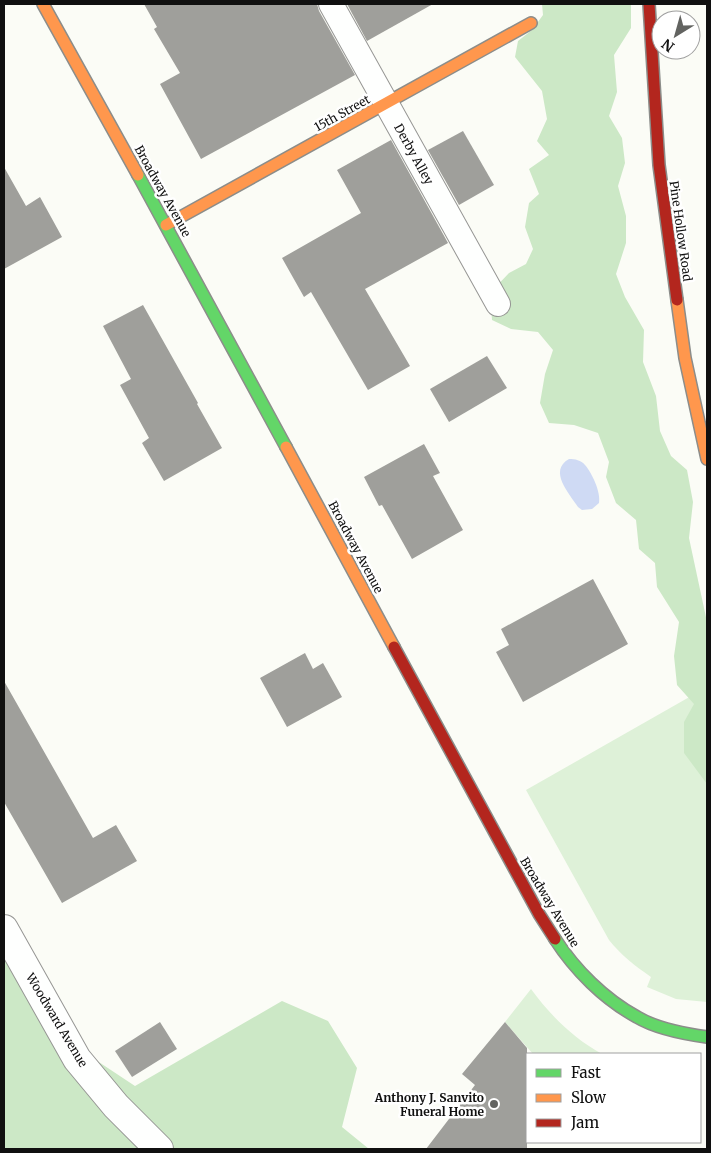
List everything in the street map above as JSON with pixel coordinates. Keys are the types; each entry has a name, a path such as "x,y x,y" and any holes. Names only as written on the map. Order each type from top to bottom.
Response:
{"street":[{"name":"Broadway Avenue","path":"43,4 166,225 539,914 568,959 600,991 638,1018 680,1033 707,1037"},
{"name":"Pine Hollow Road","path":"649,4 659,165 685,358 707,459"},
{"name":"15th Street","path":"166,225 531,23"},
{"name":"Woodward Avenue","path":"4,929 78,1060 116,1106 159,1149"}],"lane":[{"name":"Derby Alley","path":"331,4 498,304"}],"green space":[{"path":"542,4 631,4 631,28 614,55 617,92 609,116 622,138 625,163 618,186 626,216 626,243 616,274 625,297 644,330 643,362 656,396 660,431 671,456 687,470 693,502 689,538 707,622 707,784 684,753 684,722 694,704 677,685 674,656 679,622 657,587 655,563 639,549 636,520 616,503 606,477 609,462 598,433 574,425 549,423 540,403 545,374 553,350 538,332 511,329 492,320 490,293 509,273 526,264 533,249 525,227 529,203 539,194 529,169 549,155 537,141 547,119 542,91 515,57 518,41 532,30 543,15"},
{"path":"707,687 707,1002 676,999 647,987 651,977 628,960 609,940 526,790"},
{"path":"4,943 55,1033 135,1086 282,1001 328,1021 357,1068 342,1127 369,1149 4,1149"},
{"path":"531,989 563,1025 581,1041 600,1053 532,1053 505,1022"}],"water":[{"path":"569,459 578,460 583,463 593,478 597,488 599,503 592,509 582,510 578,507 562,482 560,470"}],"building":[{"path":"144,4 317,4 319,11 355,75 201,159 160,84 180,73 154,29 157,27"},
{"path":"347,4 433,4 367,41"},
{"path":"463,131 494,185 459,205 428,150"},
{"path":"391,140 448,243 365,289 410,366 368,390 311,292 304,297 282,258 361,213 337,170"},
{"path":"4,167 26,206 40,197 62,237 4,269"},
{"path":"143,305 222,448 164,481 142,443 149,438 120,385 131,379 103,326"},
{"path":"487,356 507,388 449,422 430,389"},
{"path":"424,444 440,473 433,476 463,530 412,559 382,505 379,506 364,477"},
{"path":"593,579 628,644 523,702 496,652 509,645 501,629"},
{"path":"305,653 313,669 323,663 342,697 287,727 260,678"},
{"path":"4,681 93,838 116,825 137,861 62,903 4,802"},
{"path":"160,1022 177,1049 132,1077 115,1051"},
{"name":"Anthony J. Sanvito Funeral Home","path":"505,1022 527,1048 527,1149 426,1149 475,1085 462,1074"}],"traffic: fast":[{"path":"138,175 286,447"},
{"path":"555,939 581,973 602,993 625,1010 662,1028 707,1037"}],"traffic: slow":[{"path":"43,4 138,175"},
{"path":"166,225 531,23"},
{"path":"677,300 685,358 707,459"},
{"path":"286,447 394,647"}],"traffic: jam":[{"path":"649,4 659,165 677,300"},
{"path":"394,647 539,914 555,939"}],"place":[{"name":"Anthony J. Sanvito Funeral Home","path":"494,1104"}]}
